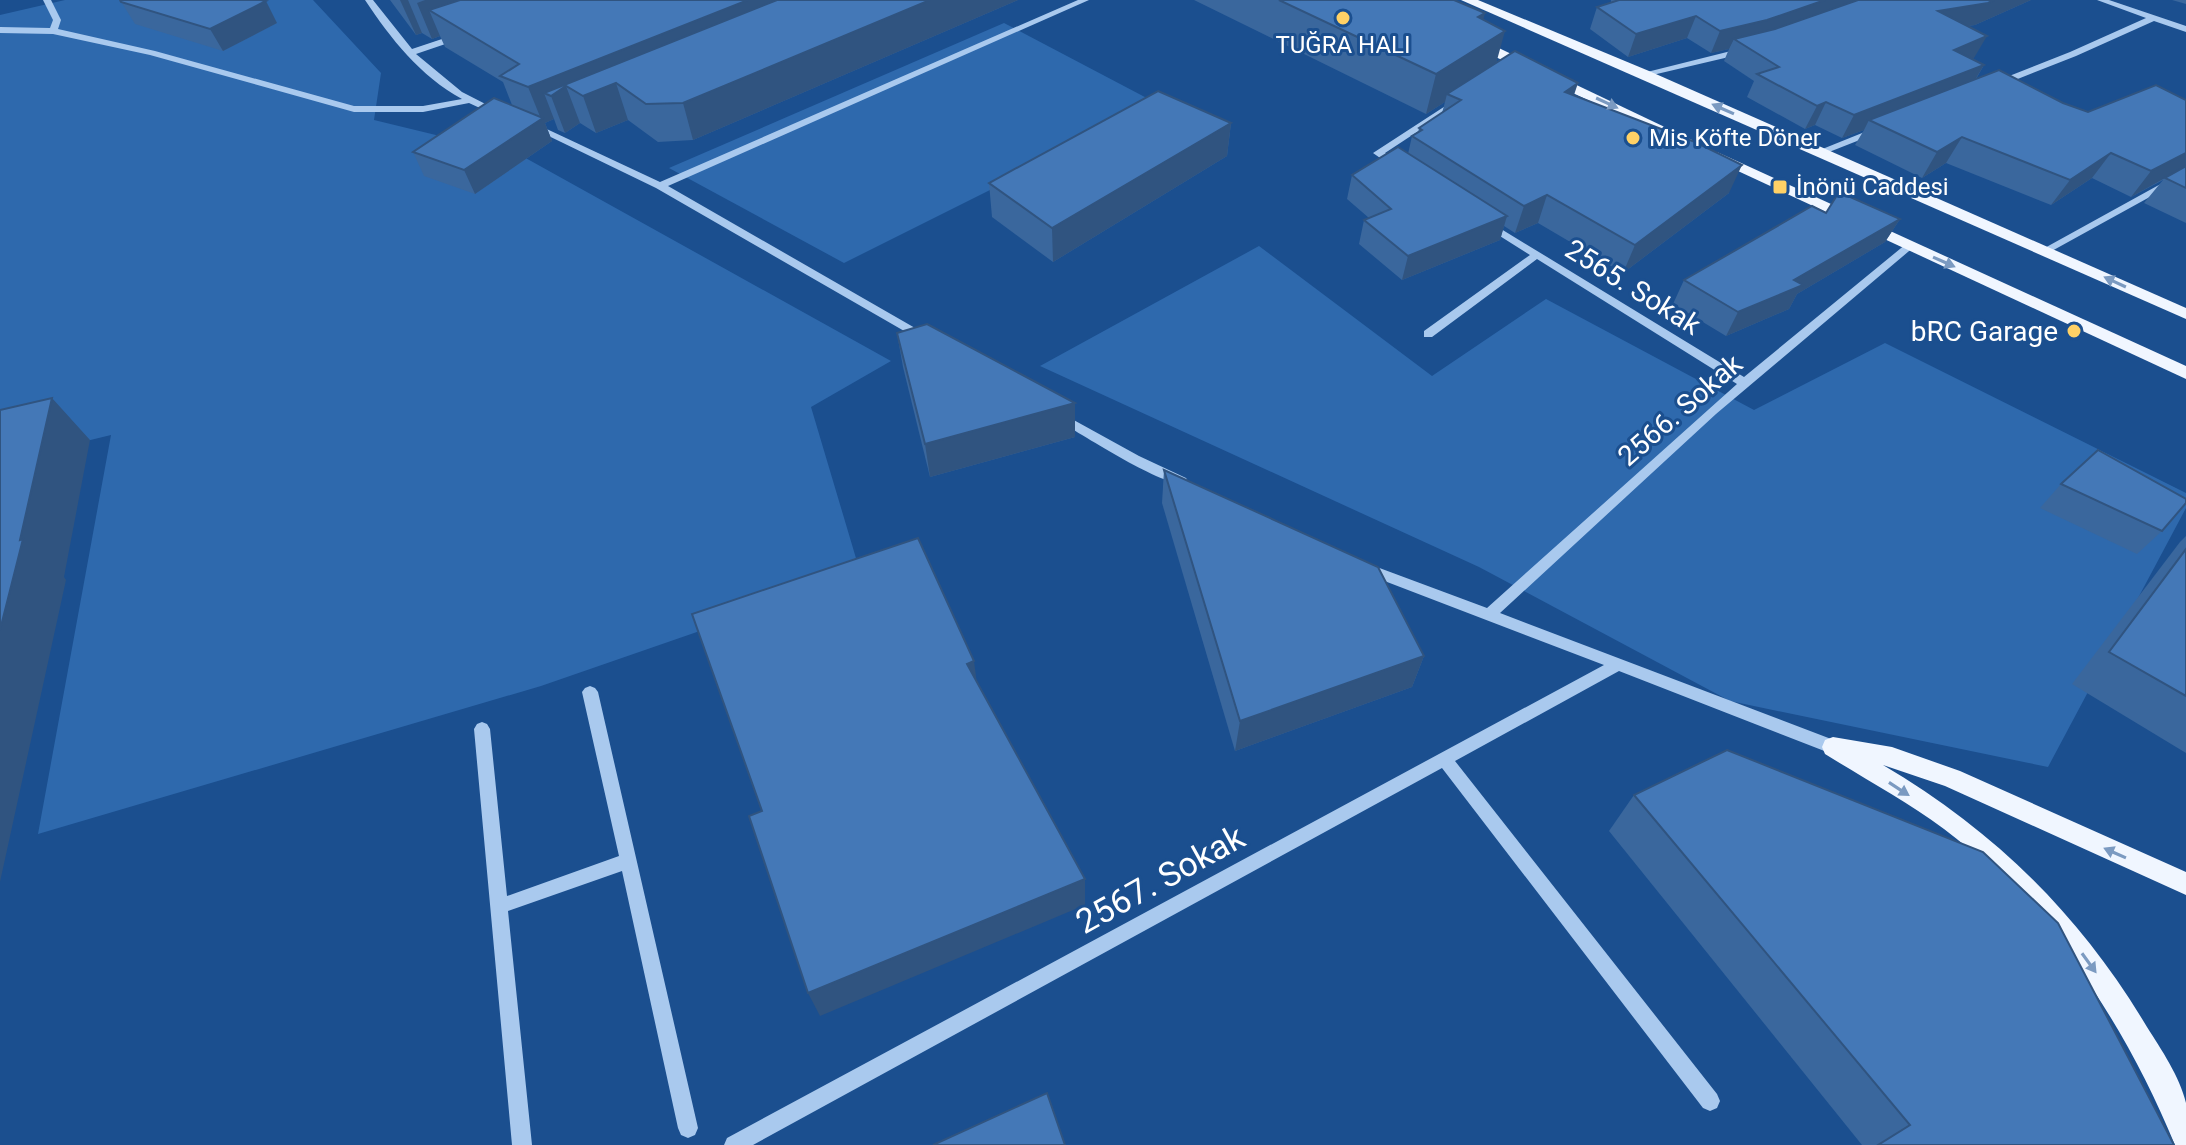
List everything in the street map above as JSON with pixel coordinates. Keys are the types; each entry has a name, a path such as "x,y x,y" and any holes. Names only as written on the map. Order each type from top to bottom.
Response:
{"main road":[{"path":"1467,0 1644,74 2186,314"},
{"path":"1466,37 1514,66 1701,148 2186,373"},
{"path":"1833,747 1892,757 1952,778 2186,884"},
{"path":"1833,747 1966,832 2029,890 2091,963 2172,1098 2186,1138"}],"street":[{"path":"47,0 57,20 53,31"},
{"path":"369,0 396,40 467,101 543,130 660,186 931,342"},
{"path":"660,186 1085,0"},
{"path":"2101,0 2186,29"},
{"path":"1984,89 2151,19"},
{"path":"0,30 53,31 152,53 354,109 423,109 467,101"},
{"path":"409,53 468,33"},
{"path":"1644,74 1761,47"},
{"path":"1404,170 1378,153 1469,95"},
{"path":"1820,152 1895,123"},
{"path":"543,130 557,124"},
{"path":"2046,250 2186,173"},
{"name":"2565. Sokak","path":"1483,221 1746,384"},
{"name":"2566. Sokak","path":"1488,616 1712,411 1910,246"},
{"name":"2565. Sokak","path":"1428,334 1536,255"},
{"path":"1053,413 1134,459 1192,486"},
{"path":"1350,560 1393,581 1833,747"},
{"name":"2567. Sokak","path":"734,1145 1616,666"},
{"path":"590,692 688,1128"},
{"path":"482,729 522,1145"},
{"path":"1444,759 1710,1101"},
{"path":"500,906 628,861"}],"shaded area":[{"path":"65,0 313,0 381,73 374,120 522,156 891,361 811,407 861,575 541,686 38,834 111,435 0,462 0,15"},
{"path":"1004,23 1160,105 844,263 669,168"},
{"path":"1259,246 1432,376 1546,299 1754,410 1885,343 2186,493 2186,508 2048,767 1730,701 1479,567 1040,366"}],"building":[{"path":"120,0 261,0 266,1 210,29"},
{"path":"460,0 748,0 528,87 500,76 519,64 429,10"},
{"path":"777,0 930,0 683,103 646,104 616,83 583,96 566,86 551,96 544,93"},
{"path":"1279,0 1454,0 1485,13 1478,17 1505,31 1436,74"},
{"path":"1619,0 1825,0 1767,20 1720,31 1696,16 1636,34 1597,7"},
{"path":"1858,0 1994,0 1938,11 1987,36 1954,50 1984,65 1854,115 1826,102 1817,106 1757,74 1779,67 1734,39 1775,29"},
{"path":"1515,51 1578,83 1565,92 1695,142 1742,165 1635,245 1547,195 1524,206 1412,136 1461,100 1447,94"},
{"path":"1999,70 2063,103 2088,112 2156,85 2186,100 2186,153 2151,171 2111,153 2070,180 1962,137 1937,152 1869,120"},
{"path":"1158,91 1231,123 1052,228 989,183"},
{"path":"494,98 543,118 464,170 413,152"},
{"path":"1398,147 1507,216 1408,256 1364,220 1391,209 1352,175"},
{"path":"2186,166 2186,188 2165,178"},
{"path":"1839,192 1900,219 1794,280 1803,285 1738,312 1684,280 1812,206 1826,213"},
{"path":"927,324 1075,403 925,444 897,333"},
{"path":"52,398 20,540 23,539 0,630 0,410"},
{"path":"2098,450 2186,499 2162,531 2061,484"},
{"path":"1164,470 1378,567 1424,656 1240,721"},
{"path":"918,538 974,661 967,664 1085,879 808,993 749,816 762,811 692,614"},
{"path":"2186,549 2186,696 2109,652"},
{"path":"1727,750 1983,852 2058,923 2174,1145 1878,1145 1910,1125 1634,795"},
{"path":"1047,1093 1065,1145 933,1145"}],"place":[{"name":"TUĞRA HALI","path":"1343,18"},
{"name":"Mis Köfte Döner","path":"1633,138"},
{"name":"İnönü Caddesi","path":"1780,187"},
{"name":"bRC Garage","path":"2074,331"}]}
